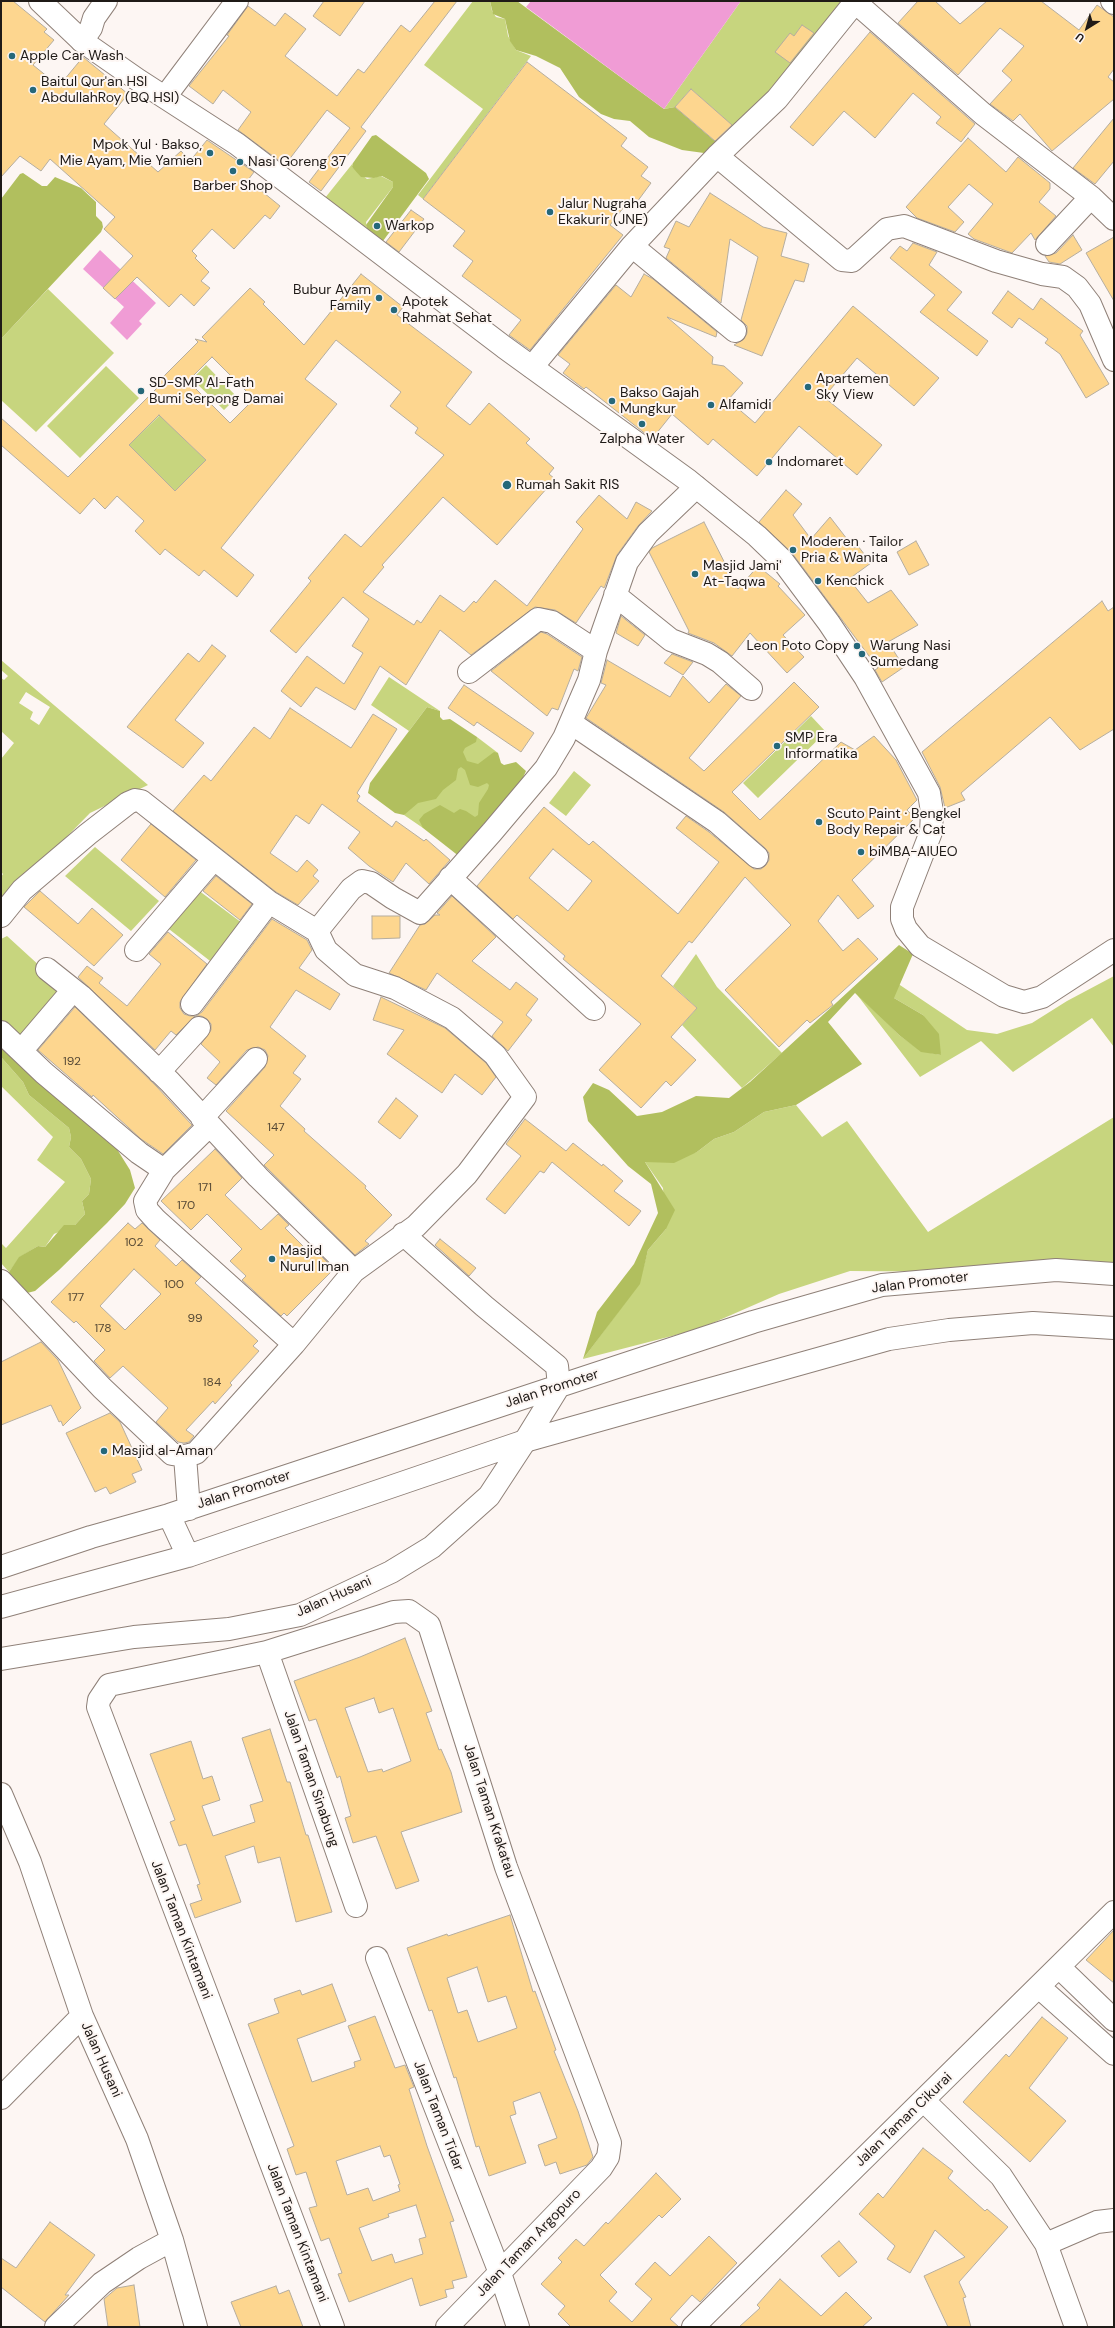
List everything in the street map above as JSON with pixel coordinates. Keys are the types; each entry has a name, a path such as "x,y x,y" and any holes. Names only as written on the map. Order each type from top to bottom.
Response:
{"street":[{"path":"40,1 82,41 237,144 532,367 696,487 757,536 794,574 865,677 929,793 932,812 931,832 902,908 902,919 913,939 939,958 1004,996 1024,1002 1042,997 1114,950"},
{"path":"82,41 91,28 94,18 106,1"},
{"path":"165,97 237,1"},
{"path":"532,367 632,246 717,156 777,99 856,2 983,114 1091,198 1114,220"},
{"path":"717,156 842,260 852,261 887,229 904,226 996,261 1042,274 1063,277 1078,287 1090,304 1114,360"},
{"path":"1048,244 1091,198"},
{"path":"632,246 735,331"},
{"path":"318,931 351,889 362,881 371,883 393,898 420,913 546,768 571,723 589,680 596,651 628,562 648,533 696,487"},
{"path":"615,595 671,640 707,654 720,662 751,689"},
{"path":"469,672 538,619 552,622 596,651"},
{"path":"571,723 717,822 757,857"},
{"path":"1,916 22,890 88,834 128,803 135,800 141,801 213,860 269,902 318,931 326,950 355,975 395,988 452,1018 495,1055 525,1097 468,1174 416,1226 354,1271 294,1344 196,1453 185,1456 172,1454 102,1388 1,1281"},
{"path":"136,950 213,860"},
{"path":"450,878 594,1009"},
{"path":"192,1004 269,902"},
{"path":"47,969 73,990 159,1072 205,1122 354,1271"},
{"path":"21,1051 73,990"},
{"path":"159,1072 199,1028"},
{"path":"1,1032 139,1153 164,1170"},
{"path":"256,1059 164,1170 146,1201 147,1210 156,1220 294,1344"},
{"path":"403,1234 484,1306 557,1366 559,1386"},
{"name":"Jalan Promoter","path":"1,1567 91,1537 179,1512 753,1322 882,1284 1056,1270 1114,1274"},
{"path":"1,1607 188,1556 525,1442 889,1340 949,1330 1033,1323 1114,1328"},
{"name":"Jalan Husani","path":"1,1659 134,1637 229,1629 300,1615 391,1572 432,1547 489,1496 525,1442 559,1386"},
{"path":"185,1456 179,1512 188,1556"},
{"name":"Jalan Taman Krakatau","path":"267,1652 394,1612 409,1611 429,1625 506,1867 610,2143 608,2157"},
{"name":"Jalan Taman Sinabung","path":"267,1652 356,1906"},
{"name":"Jalan Taman Kintamani","path":"267,1652 109,1685 99,1700 98,1707 333,2327"},
{"name":"Jalan Husani","path":"1,1794 30,1862 82,2016 137,2139 172,2240 196,2327"},
{"name":"Jalan Taman Cikurai","path":"693,2327 924,2101 1114,1912"},
{"name":"Jalan Taman Tidar","path":"377,1958 500,2274 518,2327"},
{"path":"1059,1967 1114,2020"},
{"path":"1039,1987 1114,2054"},
{"path":"1,2098 82,2016"},
{"path":"924,2101 1000,2176 1046,2244 1076,2327"},
{"name":"Jalan Taman Argopuro","path":"447,2327 601,2168 608,2157"},
{"path":"1046,2244 1096,2222 1114,2220"},
{"path":"56,2327 102,2283 139,2258 172,2240"}],"green space":[{"path":"473,1 490,1 492,11 496,17 505,19 508,36 516,50 531,56 423,199 418,195 483,109 424,65"},
{"path":"490,1 517,1 664,109 675,107 722,147 712,153 682,150 649,137 630,121 614,119 601,114 579,97 560,68 536,56 516,50 510,41 505,19 493,14"},
{"path":"741,1 862,1 737,130 691,89 675,107 664,109"},
{"path":"376,135 426,173 429,179 383,241 367,229 366,225 393,187 393,182 382,176 374,178 361,177 352,167 353,163 372,136"},
{"path":"353,163 352,167 367,179 381,176 393,182 393,187 366,222 367,229 325,198"},
{"path":"23,173 42,186 47,186 55,177 81,188 96,202 96,216 102,222 103,227 101,232 1,339 1,199 20,174"},
{"path":"48,289 114,353 36,432 1,400 1,339"},
{"path":"206,365 237,397 224,410 192,379"},
{"path":"106,366 139,398 80,458 47,426"},
{"path":"160,415 206,460 175,491 129,445"},
{"path":"1,660 148,785 90,813 1,904 1,877 3,874 1,872 1,759 14,743 1,731 1,678 4,680 8,676 1,670","holes":["26,692 50,707 39,725 30,719 33,712 19,703"]},
{"path":"389,677 440,711 427,707 409,731 371,705"},
{"path":"427,707 440,711 440,717 443,720 450,719 477,737 476,742 465,748 463,752 467,761 478,764 494,752 498,753 501,763 504,765 516,762 526,771 519,786 460,857 423,828 419,820 424,814 440,805 454,813 460,809 475,817 478,815 479,803 488,789 489,785 487,783 478,787 470,785 465,770 461,767 458,769 456,780 443,790 436,799 418,803 404,815 395,813 368,793 370,783"},
{"path":"811,716 826,732 758,798 743,783"},
{"path":"467,736 477,737 498,753 496,785 476,824 436,816 423,828 404,815 426,768"},
{"path":"574,771 591,785 566,816 549,803"},
{"path":"95,847 159,901 131,931 65,876"},
{"path":"198,890 242,923 214,964 165,926"},
{"path":"7,936 65,989 20,1041 1,1022 1,939"},
{"path":"899,945 913,954 894,998 923,1015 939,1034 941,1055 921,1052 899,1035 855,993 828,1022 862,1064 796,1105 764,1112 734,1132 714,1139 697,1152 674,1163 645,1162 675,1210 666,1229 648,1250 640,1284 583,1359 597,1312 634,1264 658,1213 651,1184 628,1166 588,1121 583,1097 593,1083 609,1090 637,1116 662,1112 696,1096 729,1098 750,1082"},
{"path":"696,954 717,987 782,1053 742,1088 682,1025 697,1008 673,986"},
{"path":"882,973 967,1030 997,1034 1032,1023 1067,1001 1114,976 1114,1047 1092,1018 1013,1072 981,1041 920,1077 855,992 899,1035 921,1051 941,1055 923,1015 894,998"},
{"path":"1,1043 115,1146 130,1170 135,1188 125,1204 59,1270 35,1291 23,1294 12,1282 9,1272 19,1257 38,1246 45,1247 64,1225 75,1225 85,1214 82,1201 89,1194 91,1179 81,1159 69,1147 71,1137 69,1128 29,1095 23,1082 1,1057"},
{"path":"1,1057 23,1082 29,1095 69,1128 71,1137 69,1147 81,1159 91,1179 89,1194 82,1201 85,1214 75,1225 54,1234 45,1247 38,1246 20,1257 9,1272 1,1263 1,1243 6,1248 65,1182 37,1160 53,1137 1,1086"},
{"path":"796,1105 822,1137 847,1121 928,1232 1114,1117 1114,1273 850,1271 779,1294 699,1329 583,1359 639,1284 648,1250 666,1229 663,1188 645,1162 697,1152 714,1139 734,1132 764,1112"}],"shaded area":[{"path":"531,1 741,1 664,109 526,7"},
{"path":"100,250 156,303 139,321 142,324 127,340 110,323 124,307 83,269"}],"building":[{"path":"1,1 13,1 47,29 44,32 54,40 33,65 59,86 83,57 128,94 104,124 158,172 181,151 190,161 207,140 254,172 248,180 280,206 270,219 265,215 234,249 212,229 192,251 197,256 195,258 209,272 201,281 210,288 194,306 181,294 169,307 137,277 115,299 103,288 133,256 104,229 115,217 50,159 41,171 20,156 1,177"},
{"path":"324,1 365,1 340,36 313,16"},
{"path":"435,1 457,1 361,127 366,131 321,191 309,182 350,128 327,110 285,165 238,130 251,112 223,90 213,104 189,86 229,36 227,35 248,6 275,26 285,13 306,29 285,56 337,96 358,69 364,73 401,25 410,32"},
{"path":"918,1 935,1 960,24 987,1 1041,1 1079,30 1097,5 1114,17 1114,69 1108,77 1114,82 1114,99 1052,151 1020,114 1013,121 990,104 1012,80 1002,71 1024,46 1000,28 958,75 898,23"},
{"path":"802,25 814,33 790,63 775,52 790,33 794,36"},
{"path":"870,32 975,124 961,142 936,123 941,117 913,93 875,138 844,111 813,146 790,127"},
{"name":"Jalur Nugraha Ekakurir (JNE)","path":"527,62 627,138 621,146 648,167 641,176 651,183 637,202 631,198 610,225 623,235 530,350 509,335 521,320 462,276 473,261 453,246 465,231 423,199"},
{"path":"691,89 732,125 715,141 675,107"},
{"path":"1114,118 1114,161 1095,184 1073,168"},
{"path":"968,138 1006,172 1018,157 1050,183 1050,189 1039,202 1056,216 1035,240 1031,233 1012,253 974,239 968,234 993,204 969,184 948,207 964,222 955,232 917,218 906,207"},
{"path":"710,193 763,227 787,233 781,256 809,264 804,282 795,280 762,356 734,345 744,339 747,333 747,326 741,320 758,257 730,239 721,303 666,258 670,249 664,247 676,221 689,227"},
{"path":"411,210 424,219 399,252 386,242"},
{"path":"1073,235 1082,250 1060,264 1049,262 1045,256 1056,253"},
{"path":"1114,237 1114,301 1086,253"},
{"path":"913,243 937,252 929,265 962,292 947,310 988,341 977,356 920,312 935,295 890,258 900,246 907,251"},
{"path":"361,274 403,307 397,315 472,372 446,406 470,425 489,403 530,439 526,443 554,468 549,474 555,479 497,545 443,497 382,565 384,567 363,592 414,625 417,620 421,623 440,595 464,612 474,601 476,603 495,580 527,606 583,529 576,522 599,495 627,519 636,502 652,511 638,526 617,555 604,588 601,586 576,623 555,610 535,607 471,655 440,630 406,685 380,666 355,710 316,687 301,707 281,691 307,656 344,684 363,653 352,646 369,619 343,597 296,653 270,631 311,581 308,578 345,534 361,547 444,455 415,433 418,428 390,406 401,392 336,340 305,379 337,404 221,548 254,575 237,597 204,570 199,576 165,549 160,555 135,531 144,521 117,496 105,509 94,498 80,514 1,445 1,418 68,477 160,385 157,383 198,342 195,339 207,342 202,337 250,288 265,302 263,304 304,345","holes":["212,357 254,399 230,423 188,381","159,415 206,460 175,491 129,445"]},
{"path":"644,274 653,279 717,332 716,337 667,317 713,357 712,364 724,366 743,383 728,400 755,423 853,306 939,378 914,406 857,358 824,397 882,445 857,475 799,426 757,476 713,439 708,445 672,414 652,439 586,387 584,389 563,373 570,364 558,355 616,285 631,297"},
{"path":"1008,291 1033,310 1041,298 1083,331 1080,335 1109,384 1086,398 1060,354 1045,343 1048,339 1019,318 1012,328 992,313"},
{"path":"786,490 802,504 793,515 811,539 830,517 854,548 858,546 871,563 849,579 868,603 891,590 918,625 888,642 904,667 882,682 875,670 878,668 792,553 759,522"},
{"path":"704,522 738,589 758,566 780,584 778,586 805,615 783,635 804,657 787,673 750,633 732,656 714,643 688,633 689,631 649,552 652,548"},
{"path":"916,541 929,565 909,575 897,552"},
{"path":"1102,601 1108,611 1114,607 1114,729 1080,750 1050,717 961,793 965,800 945,808 940,787 922,752"},
{"path":"621,616 645,635 638,646 616,633"},
{"path":"541,632 547,634 582,657 578,671 574,669 558,710 552,708 547,716 491,671"},
{"path":"212,645 226,656 175,720 204,743 183,768 127,727 188,653 199,662"},
{"path":"672,654 693,662 683,675 664,663"},
{"path":"607,660 670,697 683,676 709,703 726,684 741,696 689,758 704,771 794,682 819,707 732,792 760,820 841,742 855,750 874,736 896,760 917,800 907,810 915,818 852,880 874,906 858,919 838,895 818,921 843,951 858,938 878,959 831,1002 833,1005 810,1023 807,1020 779,1047 725,990 791,925 745,877 692,943 689,941 661,976 697,1008 671,1037 696,1060 671,1086 666,1081 641,1108 599,1070 641,1024 563,959 565,956 517,915 513,919 477,886 544,807 589,845 593,841 678,914 719,862 676,828 686,816 709,832 754,869 761,869 766,865 769,860 769,853 724,812 586,718 606,685 601,683","holes":["553,849 592,881 568,911 529,878"]},
{"path":"464,685 534,733 521,752 477,722 474,726 448,708"},
{"path":"290,708 351,748 373,714 397,729 357,793 360,796 357,801 392,827 396,821 424,841 426,839 450,860 429,884 406,863 393,882 369,866 348,848 360,832 322,804 309,824 296,815 270,853 297,872 307,860 318,870 313,876 319,881 298,905 276,892 173,811 204,775 211,781 254,727 270,739"},
{"path":"151,824 196,860 165,897 121,860"},
{"path":"216,876 252,904 240,920 203,891"},
{"path":"40,891 78,924 92,908 123,935 94,966 24,907"},
{"path":"452,896 496,937 472,961 510,990 516,982 538,999 526,1015 532,1020 508,1051 492,1036 503,1022 437,973 426,990 389,973 420,925 425,924 435,915 440,915 437,913"},
{"path":"372,916 400,916 400,938 372,939"},
{"path":"272,919 307,940 312,950 299,968 340,994 330,1010 296,990 270,1027 306,1056 293,1073 301,1079 280,1106 305,1129 304,1131 366,1186 365,1188 392,1215 365,1241 369,1244 355,1255 264,1165 274,1155 226,1111 265,1067 268,1056 265,1050 258,1047 247,1050 216,1085 207,1078 220,1062 201,1044 211,1030 211,1024 207,1019 201,1016 196,1016 202,1012"},
{"path":"168,932 207,964 180,1002 180,1008 184,1014 195,1016 176,1035 171,1031 155,1050 78,977 87,966 103,978 99,983 127,1006 161,964 149,954"},
{"path":"381,997 445,1028 486,1063 496,1077 482,1095 455,1074 442,1093 387,1054 404,1030 373,1020"},
{"path":"75,1007 157,1087 192,1125 163,1154 141,1139 93,1095 92,1097 38,1050"},
{"path":"396,1098 418,1116 400,1139 378,1122"},
{"path":"525,1119 566,1151 573,1143 602,1166 603,1164 623,1181 614,1191 641,1211 629,1226 552,1162 544,1173 540,1171 505,1214 486,1199 521,1156 506,1144"},
{"path":"215,1149 242,1178 225,1195 261,1230 278,1214 289,1225 285,1228 313,1256 317,1252 334,1269 287,1316 284,1313 281,1316 242,1280 246,1276 230,1261 242,1249 207,1214 191,1230 161,1201"},
{"path":"128,1223 135,1229 142,1223 160,1240 155,1246 176,1266 182,1260 201,1277 195,1283 258,1341 253,1346 259,1351 230,1383 232,1385 215,1404 213,1401 186,1430 194,1436 189,1442 178,1442 156,1422 168,1408 123,1366 110,1378 94,1361 105,1350 76,1321 74,1323 51,1302","holes":["134,1269 161,1294 125,1330 100,1306"]},
{"path":"440,1239 476,1268 469,1276 435,1245"},
{"path":"41,1342 58,1360 81,1408 63,1426 61,1421 59,1422 51,1405 1,1425 1,1362"},
{"name":"Masjid al-Aman","path":"110,1413 120,1422 142,1470 132,1474 136,1482 110,1494 106,1487 95,1492 66,1433"},
{"path":"405,1638 432,1711 426,1713 439,1750 441,1749 451,1772 462,1812 401,1832 419,1881 396,1889 376,1836 353,1843 345,1818 351,1816 340,1776 337,1778 316,1719 309,1721 294,1681 360,1657","holes":["374,1698 379,1713 393,1708 411,1761 383,1772 382,1769 368,1772 345,1708"]},
{"path":"270,1729 287,1782 290,1782 306,1835 308,1835 332,1912 296,1922 280,1857 258,1863 254,1846 225,1856 241,1902 195,1918 190,1904 202,1900 197,1885 200,1884 186,1844 179,1846 170,1822 175,1820 150,1754 191,1741 203,1779 212,1776 220,1800 202,1806 213,1836 255,1822 250,1805 263,1801 242,1738"},
{"path":"510,1915 533,1992 535,1991 556,2050 554,2051 578,2111 593,2157 587,2165 560,2174 556,2162 545,2166 538,2145 557,2138 540,2092 513,2102 516,2114 510,2116 526,2163 489,2176 479,2146 476,2147 456,2077 454,2078 432,2010 429,2011 407,1948 447,1934 448,1936","holes":["477,1967 488,2002 506,1996 517,2028 478,2042 467,2010 458,2013 447,1978"]},
{"path":"1114,1930 1114,1983 1086,1960"},
{"path":"332,1984 346,2021 297,2039 312,2082 355,2067 354,2062 361,2060 348,2026 375,2016 395,2068 405,2065 414,2087 409,2089 427,2146 454,2221 450,2222 467,2277 452,2281 454,2288 445,2290 447,2297 420,2306 412,2278 349,2302 338,2274 342,2273 329,2238 321,2241 309,2208 317,2206 306,2172 296,2175 287,2149 294,2146 248,2024 279,2013 274,1999 300,1990 302,1995","holes":["380,2146 384,2157 390,2155 400,2184 398,2185 400,2191 373,2201 368,2188 347,2195 336,2161","416,2205 426,2237 419,2239 423,2254 395,2263 392,2254 372,2261 359,2228 389,2217 388,2214"]},
{"path":"1042,2017 1068,2038 1029,2088 1066,2121 1030,2162 963,2102 1006,2054 1009,2057"},
{"path":"923,2148 953,2171 948,2178 985,2211 987,2209 1008,2227 959,2282 966,2297 963,2298 971,2327 948,2327 924,2276 965,2257 935,2230 910,2273 887,2259 895,2246 859,2214 878,2193 883,2198"},
{"path":"656,2173 681,2199 662,2218 659,2215 600,2275 617,2292 609,2301 632,2322 652,2299 635,2284 655,2262 670,2276 709,2236 737,2263 700,2302 692,2295 670,2319 679,2327 571,2327 558,2314 565,2306 541,2284 562,2262 558,2258 576,2239 584,2246 606,2222 608,2224"},
{"path":"50,2222 95,2255 65,2295 69,2295 45,2322 1,2287 1,2258 16,2268"},
{"path":"839,2241 857,2262 839,2277 821,2256"},
{"path":"780,2279 821,2316 846,2292 872,2318 862,2327 739,2327 760,2308 757,2305"},
{"path":"134,2285 140,2327 108,2327 104,2299 117,2288"},
{"path":"276,2286 279,2294 289,2290 303,2327 241,2327 231,2302"}],"place":[{"name":"Apple Car Wash","path":"12,56"},
{"name":"Baitul Qur'an HSI AbdullahRoy (BQ HSI)","path":"33,90"},
{"name":"Mpok Yul · Bakso, Mie Ayam, Mie Yamien","path":"210,153"},
{"name":"Nasi Goreng 37","path":"240,162"},
{"name":"Barber Shop","path":"233,171"},
{"name":"Jalur Nugraha Ekakurir (JNE)","path":"550,212"},
{"name":"Warkop","path":"377,226"},
{"name":"Bubur Ayam Family","path":"379,298"},
{"name":"Apotek Rahmat Sehat","path":"394,310"},
{"name":"Apartemen Sky View","path":"808,387"},
{"name":"SD-SMP Al-Fath Bumi Serpong Damai","path":"141,391"},
{"name":"Bakso Gajah Mungkur","path":"612,401"},
{"name":"Alfamidi","path":"711,405"},
{"name":"Zalpha Water","path":"642,424"},
{"name":"Indomaret","path":"769,462"},
{"name":"Rumah Sakit RIS","path":"507,485"},
{"name":"Moderen · Tailor Pria & Wanita","path":"793,550"},
{"name":"Masjid Jami' At-Taqwa","path":"695,574"},
{"name":"Kenchick","path":"818,581"},
{"name":"Leon Poto Copy","path":"857,646"},
{"name":"Warung Nasi Sumedang","path":"862,654"},
{"name":"SMP Era Informatika","path":"777,746"},
{"name":"Scuto Paint · Bengkel Body Repair & Cat","path":"819,822"},
{"name":"biMBA-AIUEO","path":"861,852"},
{"name":"Masjid Nurul Iman","path":"272,1259"},
{"name":"Masjid al-Aman","path":"104,1451"}]}
